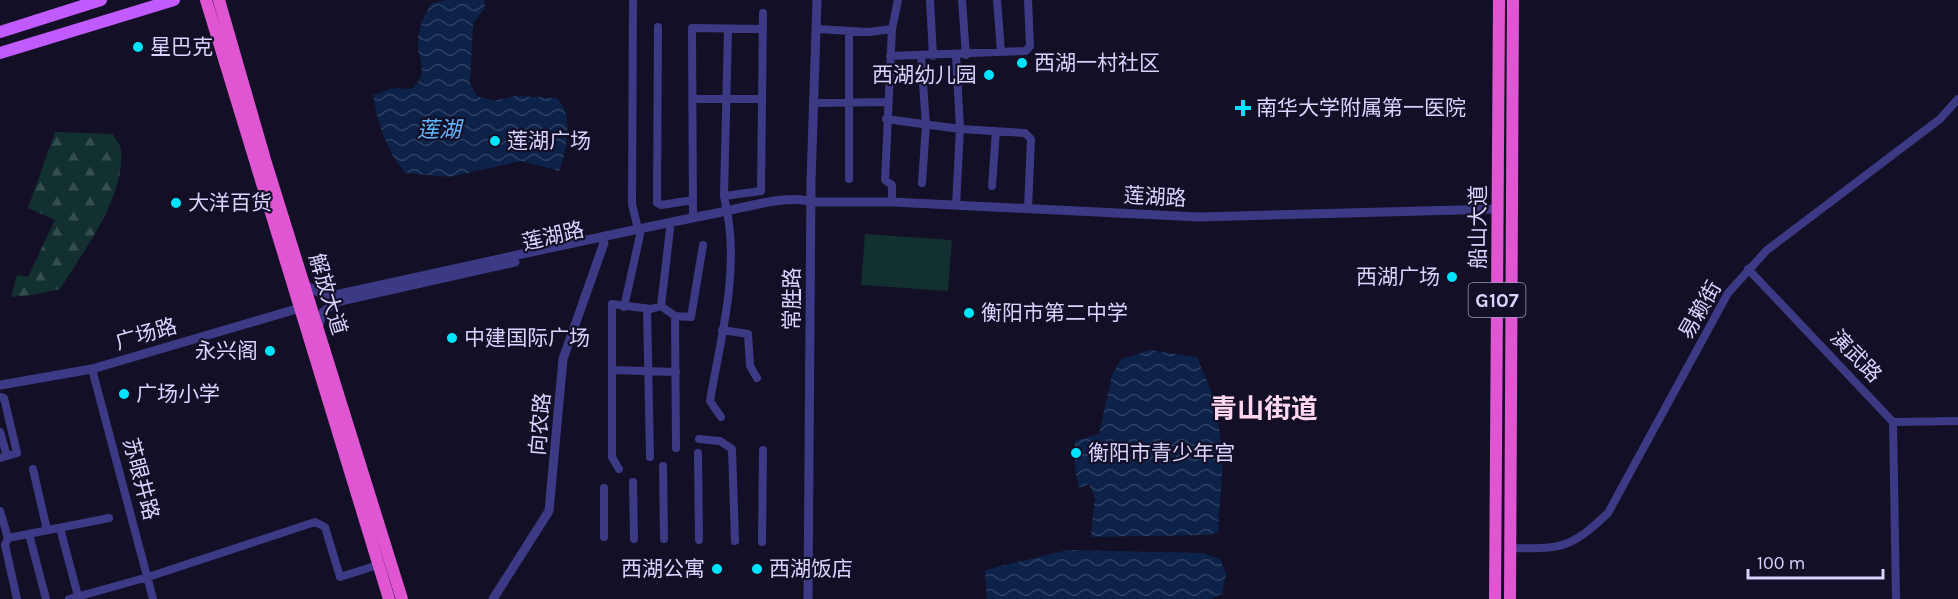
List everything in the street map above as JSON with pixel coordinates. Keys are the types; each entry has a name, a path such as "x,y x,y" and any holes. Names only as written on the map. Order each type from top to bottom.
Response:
{"highway":[{"name":"解放大道","path":"207,0 390,599"},
{"name":"解放大道","path":"219,0 266,163 402,599"},
{"name":"船山大道","path":"1495,599 1499,0"},
{"name":"船山大道","path":"1510,599 1513,0"}],"main road":[{"path":"0,32 101,0"},
{"path":"0,53 174,0"}],"street":[{"path":"624,307 639,232 632,204 633,0"},
{"name":"常胜路","path":"803,599 807,203 812,0"},
{"name":"常胜路","path":"808,599 807,203 814,103 817,0"},
{"path":"892,202 892,185 885,180 886,119 892,29 898,0"},
{"path":"930,0 933,56"},
{"path":"962,0 966,55"},
{"path":"997,0 1000,52"},
{"path":"890,56 956,56 1026,51 1030,46 1028,0"},
{"path":"724,196 761,191 763,13"},
{"path":"658,27 657,203 661,205 693,200"},
{"path":"693,218 692,28 763,29"},
{"path":"721,417 710,401 730,279 731,237 724,196 728,29"},
{"path":"816,29 849,31 892,29"},
{"path":"849,31 849,178"},
{"path":"921,56 926,125 922,183"},
{"path":"956,56 960,129 956,205"},
{"path":"692,99 762,99"},
{"name":"易赖街","path":"1510,548 1553,549 1582,537 1608,513 1728,293 1748,269 1767,250 1940,119 1958,99"},
{"path":"814,103 887,102"},
{"path":"886,119 960,129 1025,133 1031,139 1028,208"},
{"path":"992,186 996,131"},
{"name":"莲湖路","path":"318,328 323,312 336,302 604,243 639,232 670,229 777,202 892,202 1199,217 1498,209"},
{"name":"莲湖路","path":"304,285 320,293 335,296 639,232 693,218 728,214"},
{"path":"661,306 670,229"},
{"name":"向农路","path":"493,599 549,511 563,359 604,243"},
{"path":"619,469 612,457 612,304 647,309 661,306 675,316 691,317 703,245"},
{"name":"演武路","path":"1748,269 1893,422"},
{"name":"广场路","path":"0,385 92,369 300,308"},
{"path":"647,309 651,458"},
{"path":"675,316 676,448"},
{"path":"722,330 748,334 750,366 757,378"},
{"name":"苏眼井路","path":"92,369 153,599"},
{"path":"613,370 676,372"},
{"path":"0,397 4,398 17,453 4,457 0,432"},
{"path":"1896,599 1893,422 1958,421"},
{"path":"699,439 720,441 732,449 735,541"},
{"path":"762,542 763,450"},
{"path":"698,453 699,540"},
{"path":"663,466 664,539"},
{"path":"33,469 47,530"},
{"path":"633,482 634,538"},
{"path":"604,488 604,537"},
{"path":"0,511 8,538 6,545 17,599"},
{"path":"8,538 109,518"},
{"path":"69,599 148,577 315,522 325,527 340,577 378,565"},
{"path":"60,528 78,596"},
{"path":"29,534 46,599"}],"green space":[{"path":"55,132 113,134 121,150 121,167 117,186 91,241 60,289 11,297 17,275 28,277 55,220 28,208"},
{"path":"865,234 952,240 948,291 861,285"}],"water":[{"name":"莲湖","path":"447,0 484,0 485,8 473,23 470,84 477,96 494,101 515,96 557,98 562,105 566,114 567,133 559,171 521,161 450,177 405,173 393,156 377,116 373,95 393,88 412,89 418,82 422,70 418,46 421,24 432,3"},
{"path":"1150,350 1197,357 1216,403 1223,458 1218,532 1209,535 1091,537 1096,501 1089,484 1079,488 1075,470 1075,441 1099,434 1112,375 1121,359"},
{"path":"1067,550 1203,553 1220,559 1226,574 1222,594 1209,599 987,599 985,570"}],"place":[{"name":"星巴克","path":"138,47"},
{"name":"西湖一村社区","path":"1022,63"},
{"name":"西湖幼儿园","path":"989,75"},
{"name":"南华大学附属第一医院","path":"1243,108"},
{"name":"莲湖广场","path":"495,141"},
{"name":"大洋百货","path":"176,203"},
{"name":"西湖广场","path":"1452,277"},
{"name":"衡阳市第二中学","path":"969,313"},
{"name":"中建国际广场","path":"452,338"},
{"name":"永兴阁","path":"270,351"},
{"name":"广场小学","path":"124,394"},
{"name":"衡阳市青少年宫","path":"1076,453"},
{"name":"西湖公寓","path":"717,569"},
{"name":"西湖饭店","path":"757,569"}],"district":[{"name":"青山街道","path":"1264,409"}]}
